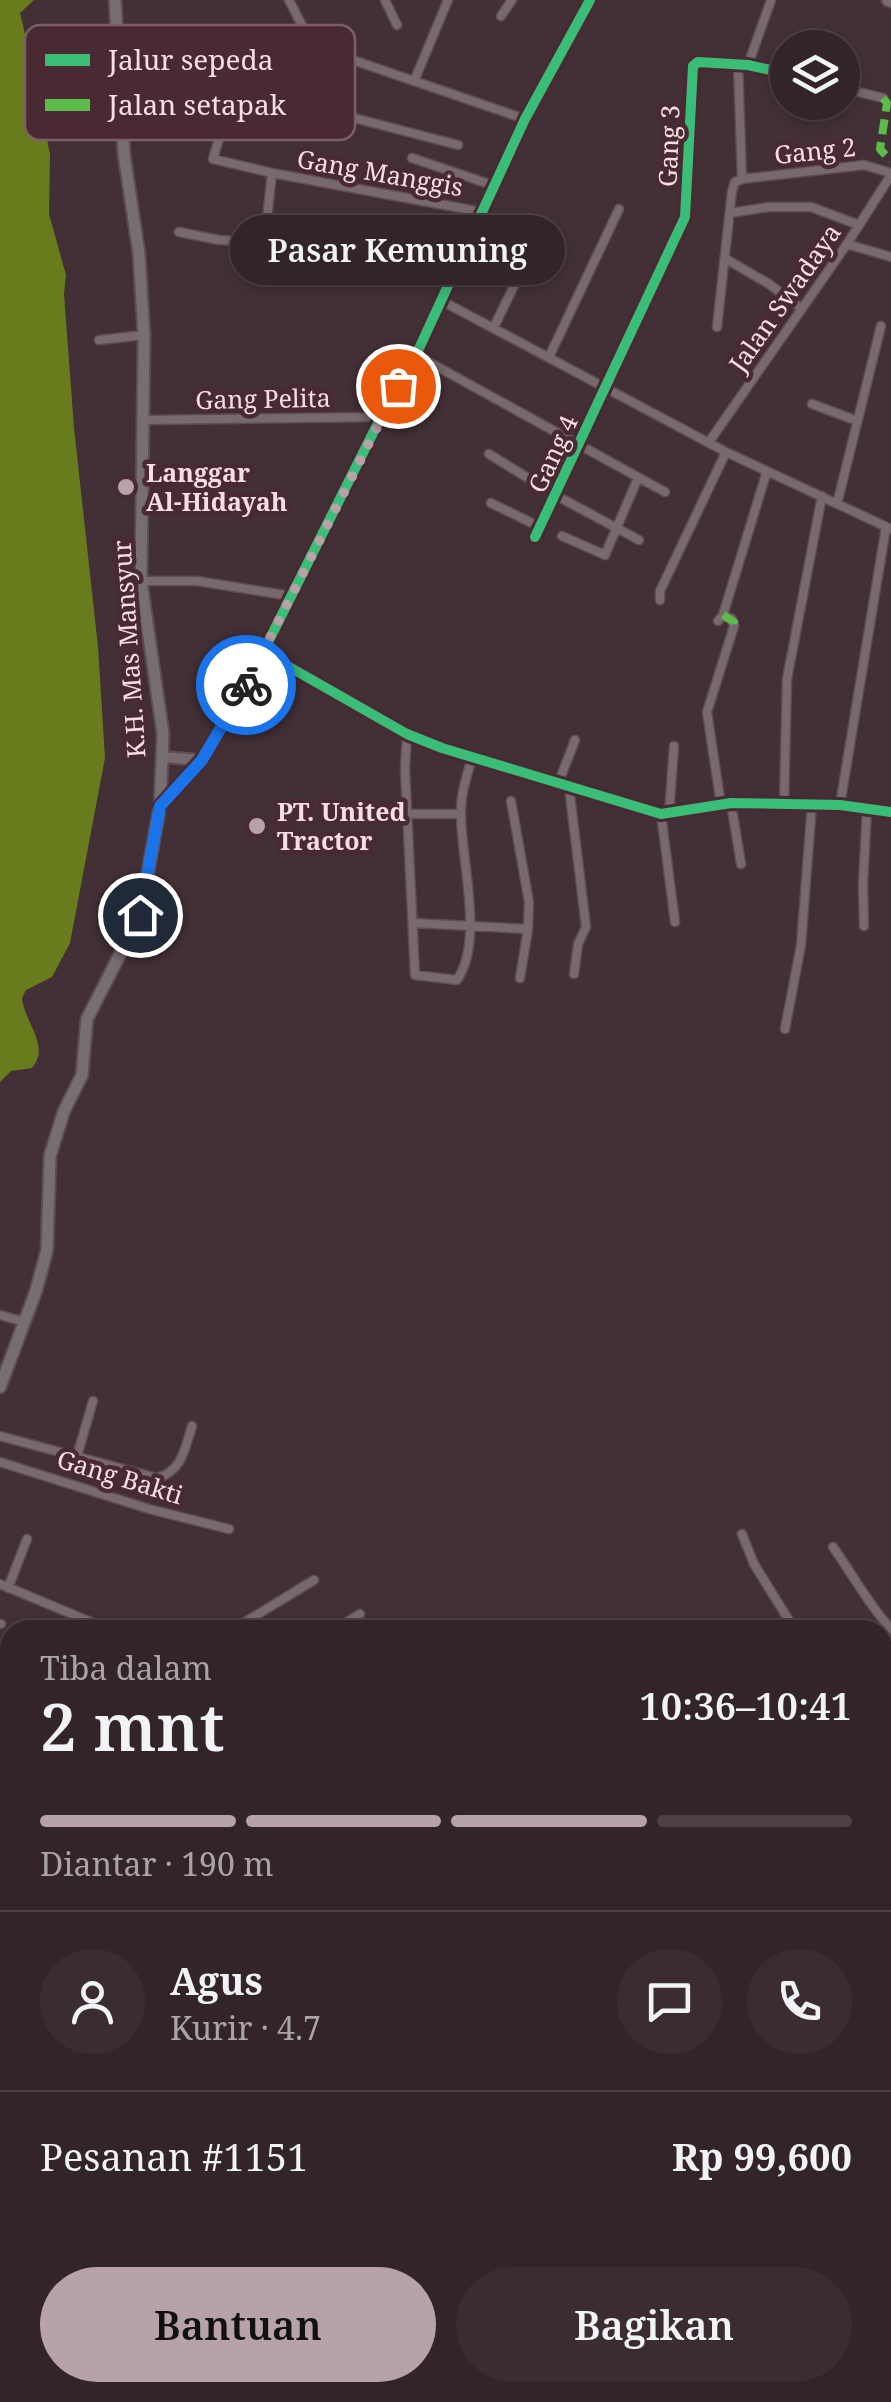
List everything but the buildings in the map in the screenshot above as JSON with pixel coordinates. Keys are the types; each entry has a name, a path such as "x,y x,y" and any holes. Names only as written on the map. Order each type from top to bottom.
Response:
{"main road":[{"name":"K.H. Mas Mansyur","path":"115,0 117,25"},
{"name":"K.H. Mas Mansyur","path":"0,1388 47,1250 50,1156 64,1110 82,1075 87,1019 140,915 160,806 163,734 141,580 146,420 140,254 123,140"}],"street":[{"path":"289,0 301,25"},
{"path":"385,0 397,25"},
{"path":"415,79 448,0"},
{"path":"502,16 512,0"},
{"path":"160,806 220,734 416,355 525,119 590,0"},
{"path":"748,65 771,0"},
{"path":"355,60 525,119"},
{"name":"Gang 3","path":"688,204 692,69 698,62 770,70"},
{"path":"717,327 733,185 742,179 738,64"},
{"path":"860,92 883,98"},
{"path":"355,118 458,145"},
{"name":"Gang Manggis","path":"220,140 214,160 482,212"},
{"path":"412,158 496,186"},
{"name":"Gang 2","path":"742,179 864,165 891,174"},
{"path":"179,232 219,240 262,242 272,174"},
{"name":"Jalan Swadaya","path":"709,442 891,174"},
{"name":"Gang 4","path":"535,536 686,217 688,204"},
{"path":"730,213 769,207 811,207 859,225"},
{"path":"549,357 619,210"},
{"path":"494,327 543,226"},
{"path":"847,244 891,258"},
{"path":"726,259 769,284 802,310"},
{"path":"442,300 726,452 888,528 840,805"},
{"path":"837,504 881,326"},
{"path":"99,340 144,335"},
{"path":"416,355 664,492"},
{"path":"812,404 855,420"},
{"name":"Gang Pelita","path":"146,420 381,417"},
{"path":"660,600 660,591 726,452"},
{"path":"489,454 638,540"},
{"path":"741,864 707,712 734,626 732,619 720,618 767,471"},
{"path":"562,536 604,555 638,478"},
{"path":"784,804 787,679 822,496"},
{"path":"491,502 540,527"},
{"path":"141,580 198,581 290,596"},
{"path":"263,652 407,734 472,758 665,814 726,804 840,805 891,812"},
{"path":"407,734 404,769 416,975 457,980 464,968 469,925 460,814 472,758"},
{"path":"558,784 575,740"},
{"path":"674,746 665,814 675,922"},
{"path":"162,757 202,760"},
{"path":"569,787 586,927 578,944 574,974"},
{"path":"511,801 529,902 520,978"},
{"path":"785,1029 801,945 812,804"},
{"path":"864,926 867,808"},
{"path":"408,814 460,814"},
{"path":"412,924 528,928"},
{"path":"0,1315 25,1322"},
{"path":"77,1456 93,1401"},
{"path":"0,1436 158,1478 170,1475 181,1462 192,1426"},
{"name":"Gang Bakti","path":"0,1462 229,1530"},
{"path":"742,1534 754,1564 789,1620"},
{"path":"27,1539 4,1586 86,1620"},
{"path":"832,1547 883,1620"},
{"path":"248,1620 314,1580"},
{"path":"350,1620 360,1614"}],"shaded area":[{"path":"0,0 34,0 20,13 25,34 25,140 47,140 49,214 66,275 74,428 98,647 105,758 70,943 52,977 26,990 22,998 38,1043 37,1060 32,1068 11,1071 0,1082"}],"marked path":[{"path":"883,98 887,103 880,149 891,161"},
{"path":"723,615 734,622 732,631"}],"cycle path":[{"path":"160,806 201,760 241,696 416,355 525,119 590,0"},
{"path":"535,537 685,217 693,66 698,62 770,70"},
{"path":"263,652 407,734 661,814 731,803 840,805 891,812"}],"way so far":[{"path":"246,685 398,386"}],"place":[{"name":"Pasar Kemuning","path":"398,386"},
{"name":"Langgar Al-Hidayah","path":"126,487"},
{"name":"PT. United Tractor","path":"257,826"}],"route":[{"path":"140,915 160,806 202,760 246,685"}]}
